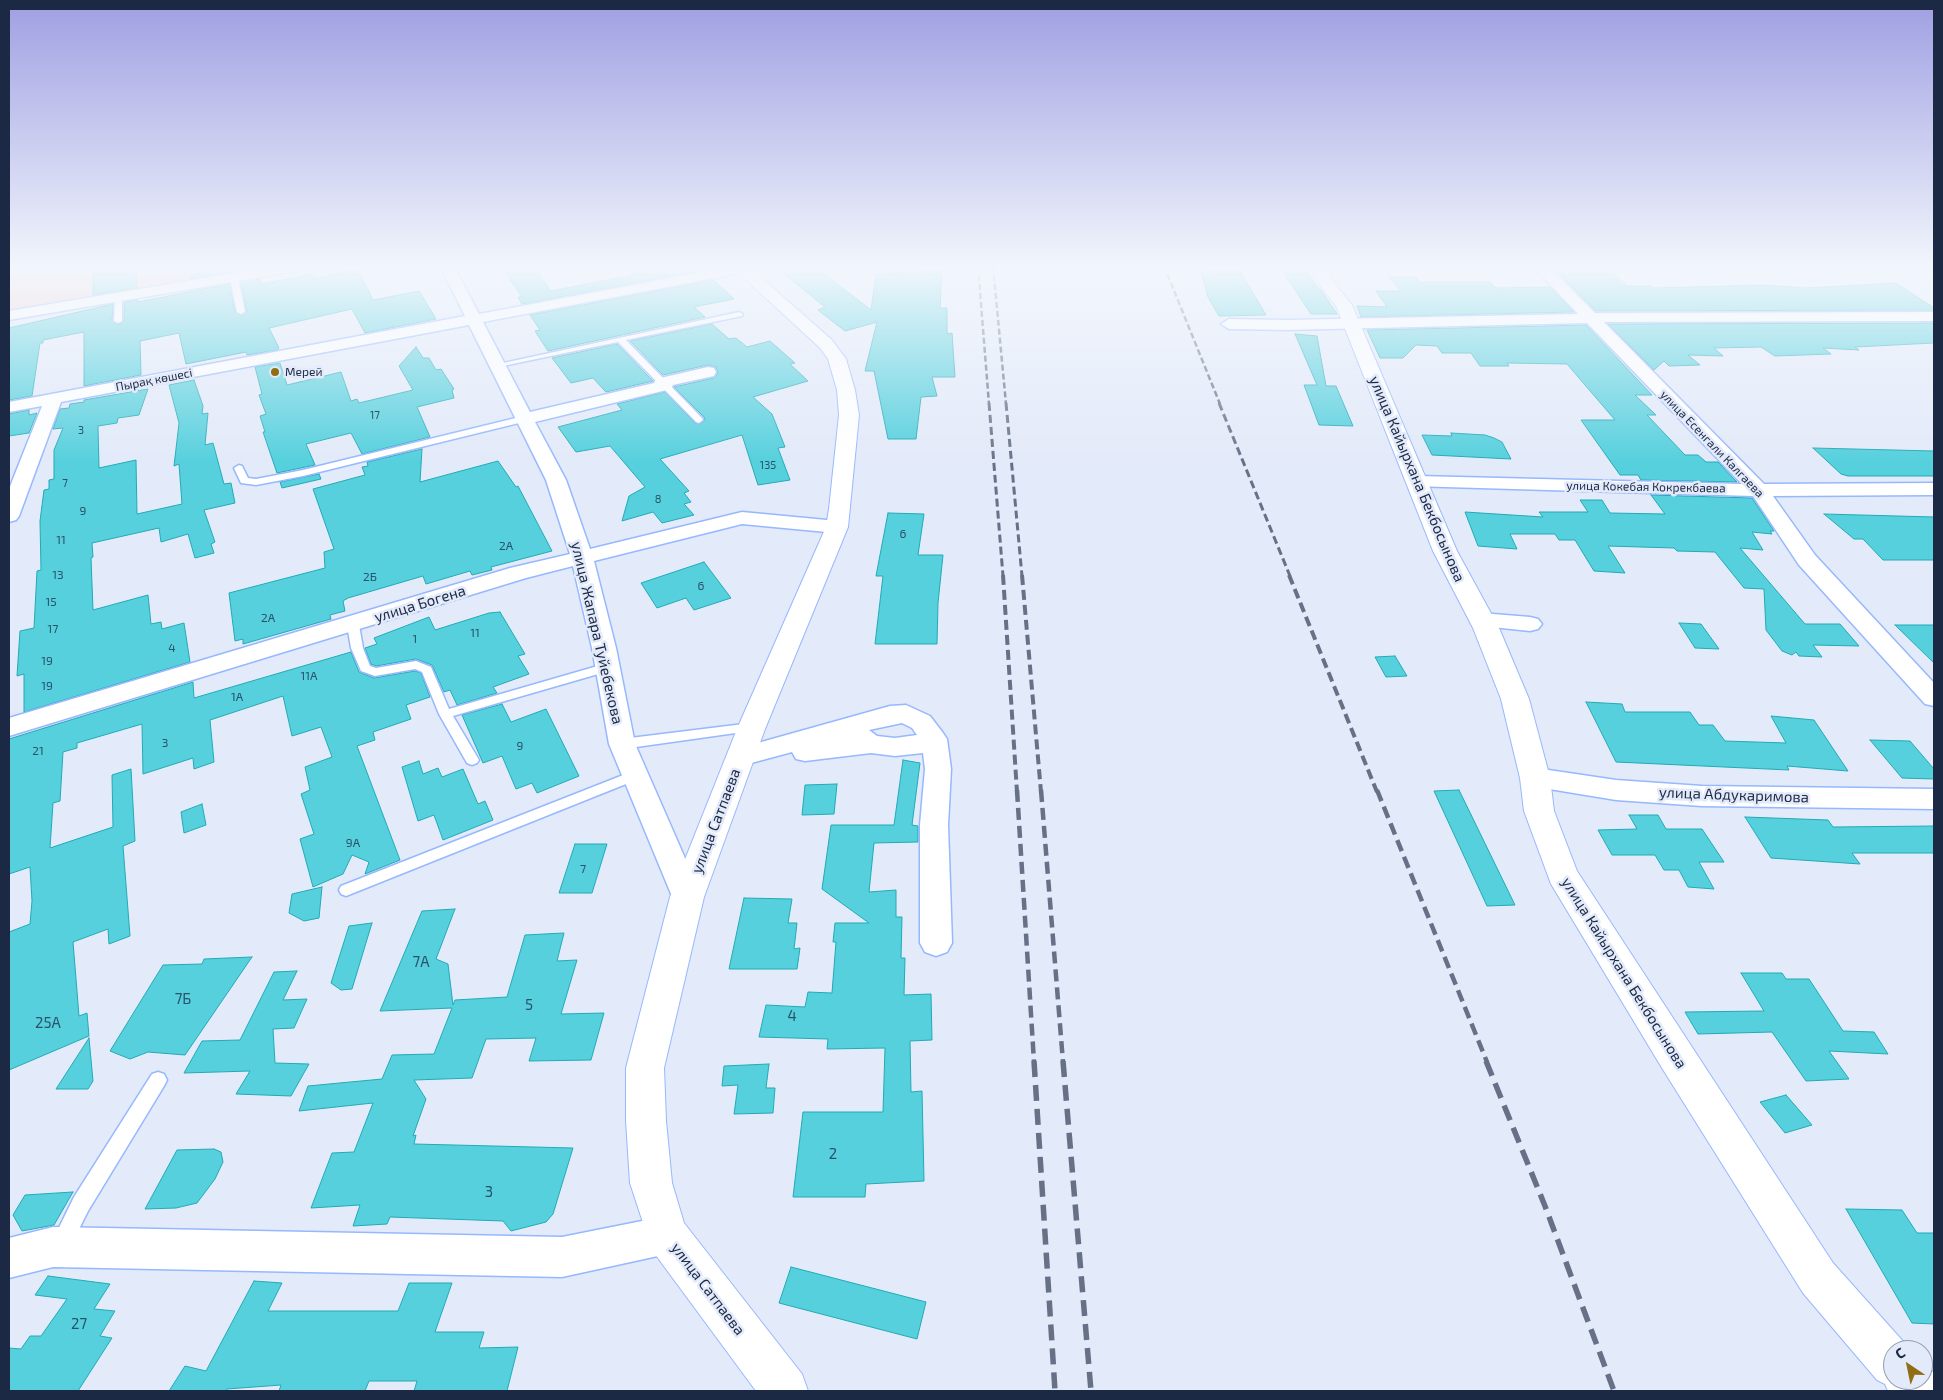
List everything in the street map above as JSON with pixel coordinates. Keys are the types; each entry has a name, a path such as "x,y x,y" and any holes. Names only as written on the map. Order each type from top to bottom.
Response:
{"street":[{"name":"Пырақ көшесі","path":"9,407 415,331"},
{"name":"улица Жапара Туйебекова","path":"481,331 556,480 582,557 608,668 622,744 687,897"},
{"name":"улица Сатпаева","path":"786,1391 667,1235 651,1183 645,1068 687,897 752,727 837,526 849,415 846,390 837,359 826,344 812,331"},
{"name":"улица Кайырхана Бекбосынова","path":"1356,331 1384,407 1418,482 1445,551 1481,620 1515,699 1535,778 1540,811 1562,875 1675,1056 1818,1278 1883,1353"},
{"name":"улица Есенгали Калгаева","path":"1603,331 1759,490 1807,560 1934,698"},
{"path":"524,418 708,372"},
{"path":"9,516 25,470 54,399"},
{"name":"улица Кокебая Кокрекбаева","path":"1418,482 1759,490 1934,489"},
{"name":"улица Богена","path":"9,727 352,625 518,573 742,518 837,526"},
{"path":"1481,620 1530,624"},
{"path":"740,757 862,735 890,715 906,714 920,722 934,739 938,769 934,825 936,943"},
{"name":"улица Абдукаримова","path":"1535,778 1616,790 1702,796 1934,799"},
{"path":"9,1258 52,1246 562,1257 667,1235"}],"lane":[{"path":"498,365 657,331"},
{"path":"620,339 699,420"},
{"path":"239,468 244,481 256,482 303,473 524,418"},
{"path":"352,625 357,648 365,668 375,672 416,665 427,670 446,714 472,760"},
{"path":"446,714 608,668"},
{"path":"622,744 752,727"},
{"path":"346,890 636,775"},
{"path":"60,1247 81,1204 158,1080"}],"building":[{"path":"9,331 271,331 279,348 277,350 247,355 246,352 186,364 179,333 140,341 141,375 84,386 84,332 43,340 43,343 40,343 32,396 9,400"},
{"path":"535,331 639,331 548,351"},
{"path":"677,331 720,331 729,339 736,338 747,347 770,341 795,363 790,364 808,381 753,397 772,414 785,447 778,448 790,480 758,485 742,435 660,459 689,491 684,493 691,502 684,504 694,515 662,523 653,512 622,521 629,496 645,487 610,446 576,452 558,427 622,410 617,404 665,392 695,423 700,424 705,420 704,417 674,387 714,378 718,373 716,367 708,365 663,375 630,341"},
{"path":"875,331 947,331 947,334 952,333 955,377 932,377 937,396 921,397 916,439 888,439 874,371 865,371"},
{"path":"1368,331 1592,331 1652,395 1635,395 1656,415 1647,415 1685,455 1698,455 1706,462 1718,462 1737,482 1641,480 1638,475 1620,475 1581,420 1615,420 1567,364 1507,363 1509,366 1480,366 1471,353 1442,353 1437,346 1416,345 1403,358 1380,358"},
{"path":"1615,331 1934,331 1934,343 1855,347 1859,350 1823,348 1831,354 1775,356 1761,347 1714,348 1723,356 1688,355 1700,365 1669,366 1664,361 1654,370"},
{"path":"1295,334 1317,336 1326,386 1336,386 1353,426 1319,425 1304,385 1317,385"},
{"path":"617,344 653,381 606,392 593,378 571,383 552,358"},
{"path":"416,347 423,358 429,358 436,370 441,369 454,389 452,390 454,398 417,407 430,437 362,454 351,433 306,444 315,465 277,473 263,432 265,432 260,416 266,414 259,395 262,394 255,367 280,363 287,385 341,372 351,401 357,399 359,403 413,390 399,366"},
{"path":"194,380 203,406 202,414 208,413 205,445 213,443 224,484 231,483 235,503 204,510 215,542 211,544 214,553 195,558 188,534 161,542 159,528 92,543 93,557 91,558 93,610 148,595 151,624 161,622 162,629 184,623 190,662 24,712 24,674 17,676 20,631 34,628 37,571 41,570 40,521 44,490 49,489 49,480 54,479 54,450 63,428 53,429 60,409 69,408 70,404 84,402 84,400 148,389 139,415 118,418 117,423 98,426 99,468 136,460 137,514 182,504 179,464 174,466 179,423 169,385"},
{"path":"29,410 29,415 37,413 29,433 9,436 9,414"},
{"path":"1451,433 1485,435 1494,438 1502,442 1511,459 1432,455 1422,435 1452,436"},
{"path":"1813,448 1934,451 1934,476 1848,476 1841,474"},
{"path":"422,449 420,482 498,461 516,487 518,486 552,551 491,567 492,570 472,575 470,571 426,584 423,576 348,598 343,601 345,611 330,615 331,619 243,644 243,639 235,641 229,593 325,568 324,552 334,549 313,489 365,475 362,467 368,466 367,462"},
{"path":"319,474 321,479 282,488 280,482"},
{"path":"1651,495 1752,498 1774,531 1770,531 1772,534 1752,532 1763,550 1740,548 1805,624 1840,624 1859,646 1813,645 1822,657 1799,656 1796,652 1792,655 1782,651 1766,630 1764,589 1744,588 1715,552 1677,551 1674,548 1608,546 1625,573 1594,571 1575,540 1559,540 1555,534 1510,534 1517,549 1478,546 1465,512 1543,517 1539,512 1588,512 1580,500 1602,500 1610,513 1665,514"},
{"path":"888,513 924,514 918,555 943,555 938,603 937,644 875,644 883,576 876,576"},
{"path":"1824,514 1934,517 1934,560 1883,560 1863,539 1854,539"},
{"path":"704,562 731,598 694,610 686,598 657,608 641,583"},
{"path":"500,612 525,654 518,656 529,674 493,687 497,693 457,705 450,690 444,692 432,665 416,659 376,666 371,664 365,648 377,644 374,638 429,617 435,630 489,613"},
{"path":"1679,623 1701,624 1719,649 1695,648"},
{"path":"1895,625 1934,625 1934,663"},
{"path":"351,652 359,672 374,678 415,671 421,673 430,697 406,705 411,719 373,732 375,740 357,746 400,860 365,874 369,862 352,855 343,874 313,887 300,839 314,834 301,794 310,790 305,767 332,757 321,727 292,736 283,696 210,720 214,762 194,769 193,758 143,774 142,724 77,743 77,748 63,752 60,801 53,803 50,848 113,827 112,775 131,769 135,841 123,846 130,936 109,944 108,929 73,942 79,1016 87,1013 89,1036 9,1070 9,932 30,924 32,901 30,867 9,874 9,739 193,682 194,698"},
{"path":"1395,656 1407,676 1386,677 1375,657"},
{"path":"1586,702 1622,704 1625,712 1690,712 1699,725 1713,725 1725,741 1786,743 1771,716 1814,720 1848,771 1787,766 1789,770 1616,762"},
{"path":"502,704 511,722 546,709 579,776 537,793 532,783 516,789 502,756 483,763 462,715"},
{"path":"1870,740 1910,741 1934,769 1934,779 1902,778"},
{"path":"903,760 920,763 912,825 918,826 918,842 874,843 869,892 896,890 896,917 902,917 901,958 905,958 904,995 931,994 932,1040 910,1041 911,1092 922,1091 924,1181 866,1184 865,1197 793,1197 803,1112 883,1112 885,1048 827,1049 828,1039 759,1037 766,1005 805,1007 808,992 832,993 836,942 833,942 835,923 869,923 822,889 831,825 894,825"},
{"path":"419,761 423,774 438,768 442,777 463,769 478,804 485,801 493,820 443,840 434,815 418,821 402,767"},
{"path":"837,784 834,814 802,815 805,785"},
{"path":"1459,790 1515,905 1487,906 1434,791"},
{"path":"202,804 206,825 184,833 181,812"},
{"path":"1629,815 1658,815 1666,829 1702,829 1724,862 1699,862 1714,889 1688,887 1679,870 1664,870 1655,855 1612,855 1598,830 1637,829"},
{"path":"1745,817 1828,820 1833,827 1934,826 1934,853 1852,853 1860,864 1771,858"},
{"path":"575,844 607,844 592,893 559,893"},
{"path":"322,887 319,918 304,921 289,913 292,894"},
{"path":"744,898 792,899 788,923 797,923 794,949 800,948 797,969 729,969"},
{"path":"455,909 436,959 448,964 453,1005 455,1000 507,997 525,935 564,933 557,961 577,960 561,1014 604,1013 591,1060 529,1061 536,1038 486,1039 472,1078 414,1080 426,1099 413,1136 416,1135 414,1144 573,1148 553,1214 546,1222 511,1231 503,1221 390,1217 387,1224 353,1226 360,1205 311,1208 332,1153 354,1152 373,1103 299,1111 308,1086 382,1079 392,1055 434,1054 452,1008 380,1011 422,911"},
{"path":"372,923 352,989 341,990 331,983 349,926"},
{"path":"252,957 185,1055 148,1052 130,1059 110,1051 163,965 202,964 204,959"},
{"path":"297,971 283,1000 307,999 294,1028 273,1029 275,1063 309,1064 291,1096 236,1094 250,1071 184,1073 202,1041 240,1040 274,972"},
{"path":"1741,973 1782,973 1786,979 1809,979 1843,1031 1874,1032 1888,1054 1829,1051 1849,1079 1806,1081 1772,1032 1698,1034 1685,1012 1764,1011"},
{"path":"89,1038 93,1081 88,1089 56,1089"},
{"path":"769,1064 766,1088 775,1088 773,1113 734,1114 738,1085 722,1086 724,1066"},
{"path":"1786,1095 1812,1125 1785,1133 1760,1102"},
{"path":"214,1149 221,1152 223,1162 215,1179 197,1203 176,1208 145,1209 177,1150"},
{"path":"73,1192 54,1225 22,1231 13,1215 25,1195"},
{"path":"1846,1209 1902,1210 1917,1233 1934,1233 1934,1324 1912,1323"},
{"path":"791,1267 926,1302 917,1339 779,1303"},
{"path":"48,1276 110,1284 94,1309 115,1311 100,1336 112,1338 78,1391 9,1391 9,1348 21,1349 30,1336 41,1336 67,1299 35,1295"},
{"path":"254,1281 282,1283 268,1311 398,1311 409,1283 452,1283 435,1332 484,1332 479,1348 518,1347 507,1391 414,1391 417,1381 369,1381 365,1391 279,1391 281,1385 227,1389 226,1391 169,1391 185,1366 206,1371"}],"railway":[{"path":"983,331 989,404"},
{"path":"999,331 1006,404"},
{"path":"1191,331 1220,404"},
{"path":"989,403 1003,576"},
{"path":"1006,403 1022,576"},
{"path":"1219,403 1290,576"},
{"path":"1003,575 1017,792"},
{"path":"1022,575 1041,792"},
{"path":"1289,575 1377,792"},
{"path":"1017,790 1034,1062"},
{"path":"1041,790 1063,1062"},
{"path":"1377,790 1487,1062"},
{"path":"1034,1061 1055,1391"},
{"path":"1063,1061 1091,1391"},
{"path":"1486,1061 1545,1206 1614,1391"}],"place":[{"name":"Мерей","path":"275,372"}]}
